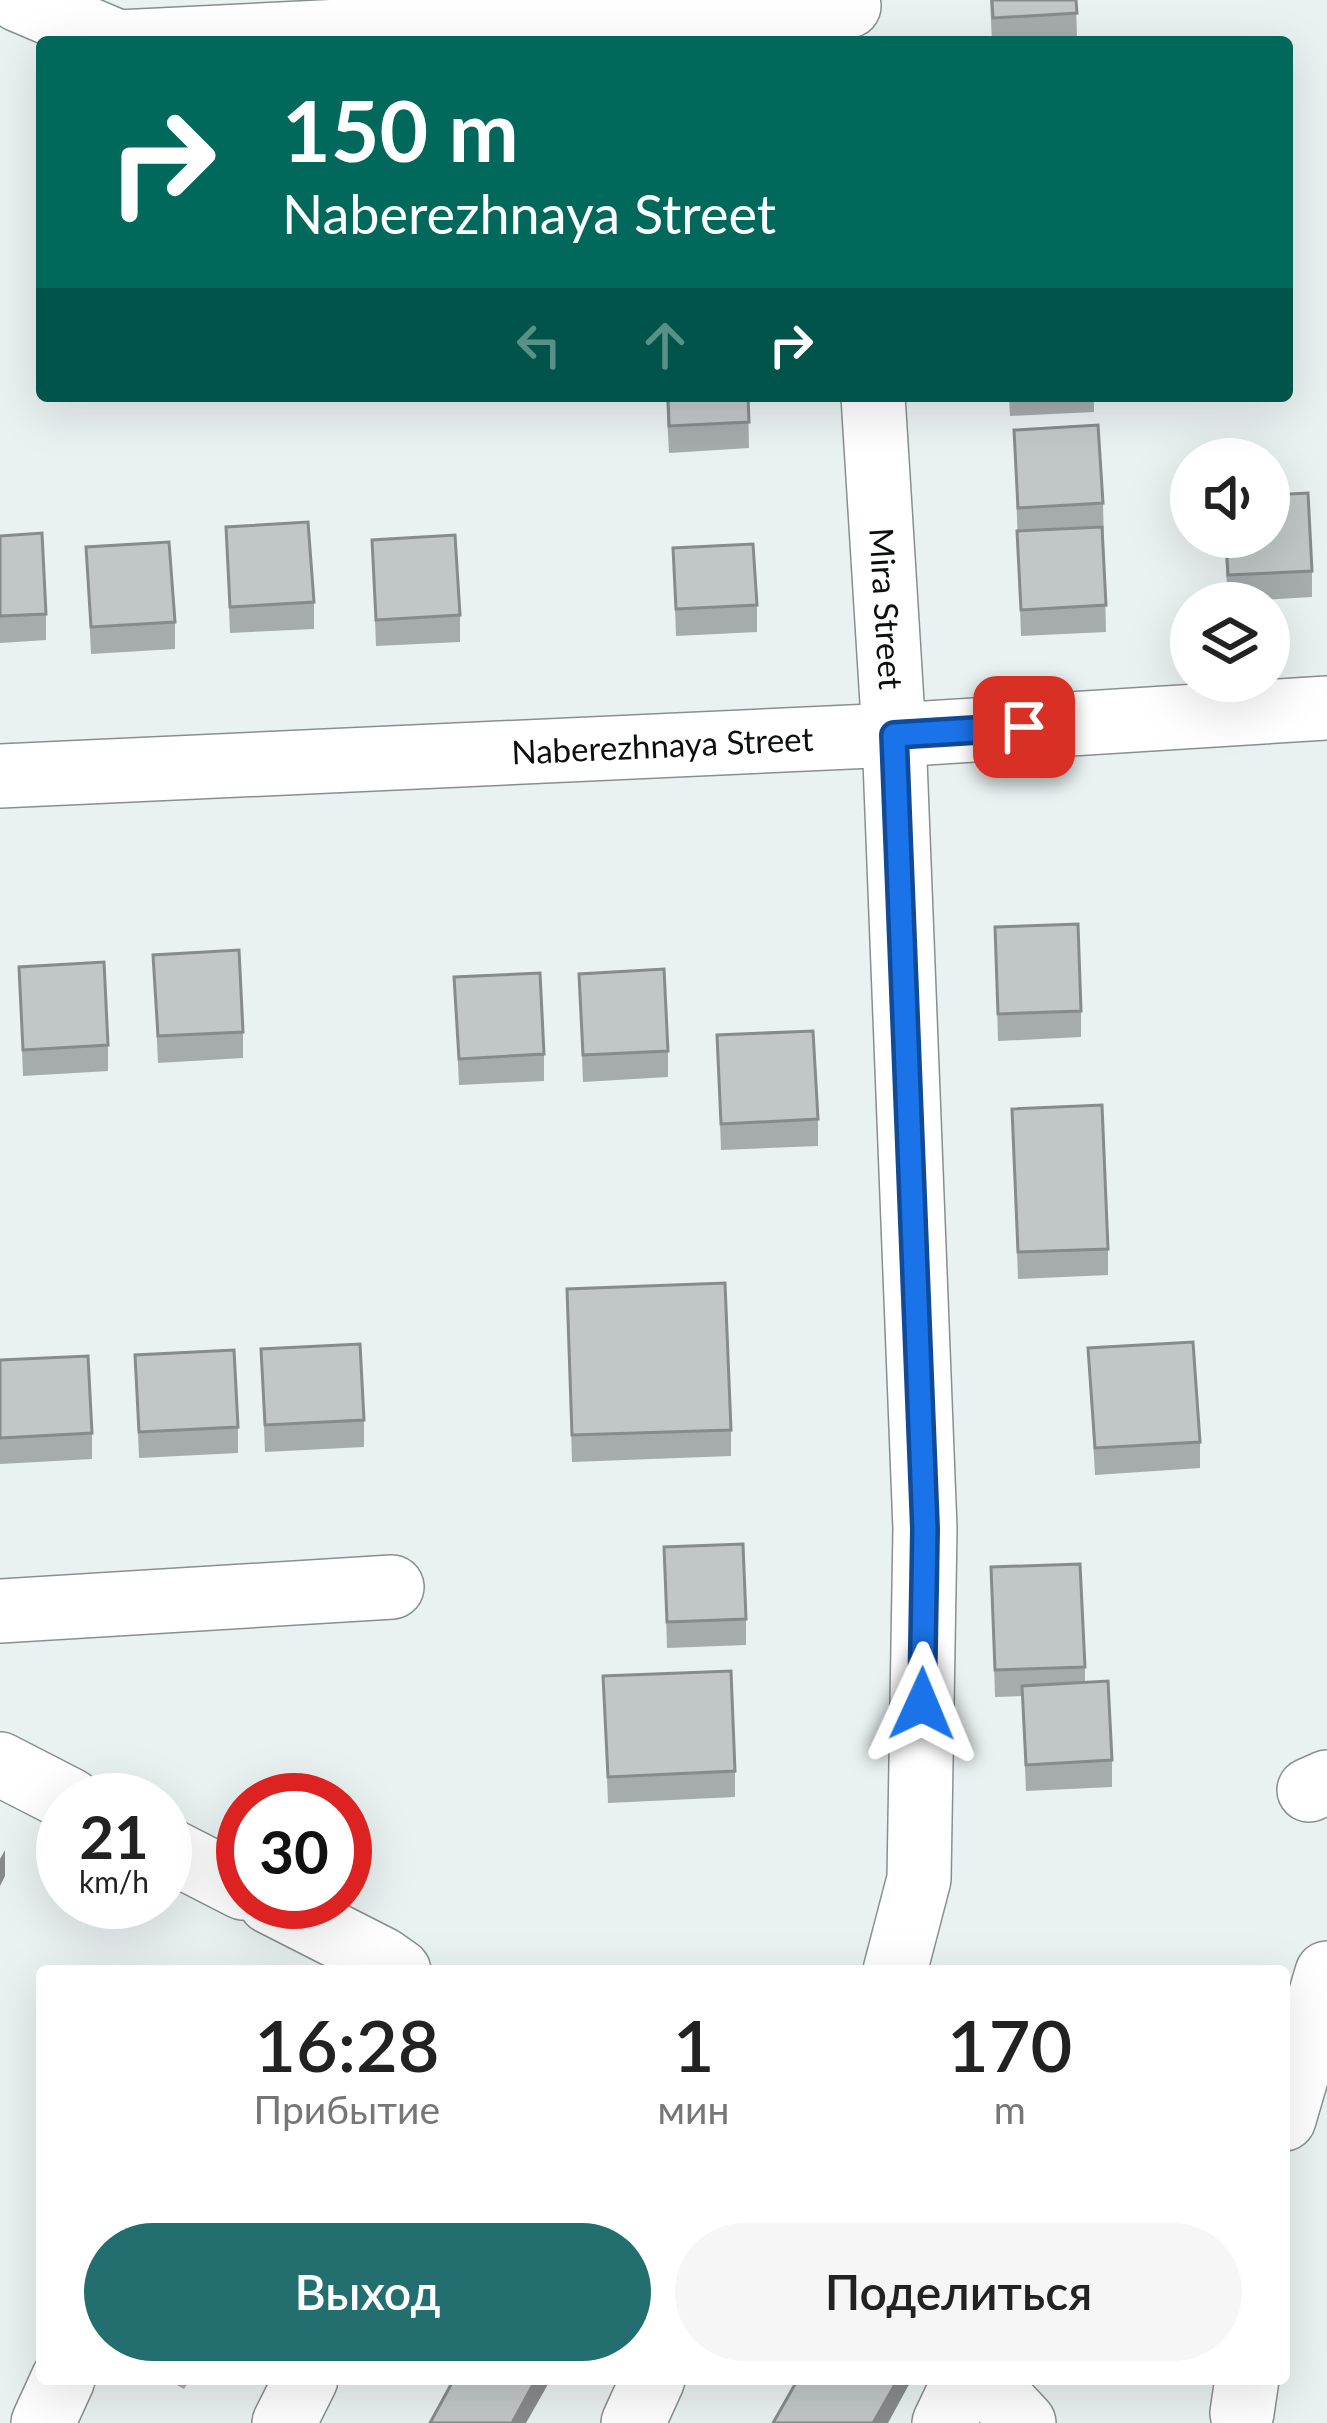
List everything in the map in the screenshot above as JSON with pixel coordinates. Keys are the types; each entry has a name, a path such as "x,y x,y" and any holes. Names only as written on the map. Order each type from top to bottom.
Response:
{"street":[{"path":"19,0 104,36"},
{"path":"287,36 850,16"},
{"name":"Mira Street","path":"873,402 894,735 925,1529 919,1879 897,1965"},
{"name":"Naberezhnaya Street","path":"0,776 894,735 1327,707"},
{"path":"0,1611 392,1587"},
{"path":"0,1764 36,1783"},
{"path":"323,1929 390,1965"},
{"path":"1290,2099 1327,1973"},
{"path":"43,2423 60,2385"},
{"path":"284,2423 303,2385"},
{"path":"633,2423 649,2385"},
{"path":"944,2423 962,2385"},
{"path":"989,2385 1024,2423"}],"building":[{"path":"992,0 1076,0 1077,13 993,18"},
{"path":"668,402 748,402 749,422 669,426"},
{"path":"1098,425 1103,503 1018,508 1014,430"},
{"path":"1308,493 1312,571 1228,575 1227,558 1290,558 1290,494"},
{"path":"308,522 314,602 230,607 226,527"},
{"path":"1102,527 1106,605 1021,610 1017,531"},
{"path":"42,533 46,614 0,616 0,536"},
{"path":"455,535 460,615 376,620 372,540"},
{"path":"169,542 175,622 91,627 86,547"},
{"path":"753,544 757,605 676,609 673,548"},
{"path":"1078,924 1081,1011 998,1014 995,927"},
{"path":"239,950 243,1032 158,1036 153,955"},
{"path":"104,962 108,1045 23,1050 19,967"},
{"path":"664,969 668,1051 583,1055 579,974"},
{"path":"540,973 544,1054 459,1059 454,977"},
{"path":"813,1031 818,1119 721,1124 717,1035"},
{"path":"1102,1105 1108,1249 1018,1252 1012,1109"},
{"path":"725,1283 731,1430 572,1435 567,1289"},
{"path":"1193,1342 1200,1442 1095,1448 1088,1348"},
{"path":"360,1344 364,1420 265,1425 261,1349"},
{"path":"234,1350 238,1427 139,1432 135,1355"},
{"path":"88,1356 92,1433 0,1438 0,1360"},
{"path":"743,1544 746,1619 667,1622 664,1547"},
{"path":"1080,1564 1085,1667 995,1670 991,1567"},
{"path":"731,1671 735,1771 608,1777 603,1676"},
{"path":"1108,1681 1112,1760 1026,1765 1022,1686"},
{"path":"451,2385 533,2385 512,2423 430,2423"},
{"path":"795,2385 895,2385 873,2423 773,2423"}],"route":[{"path":"922,1704 925,1529 894,735 1024,727"}]}
